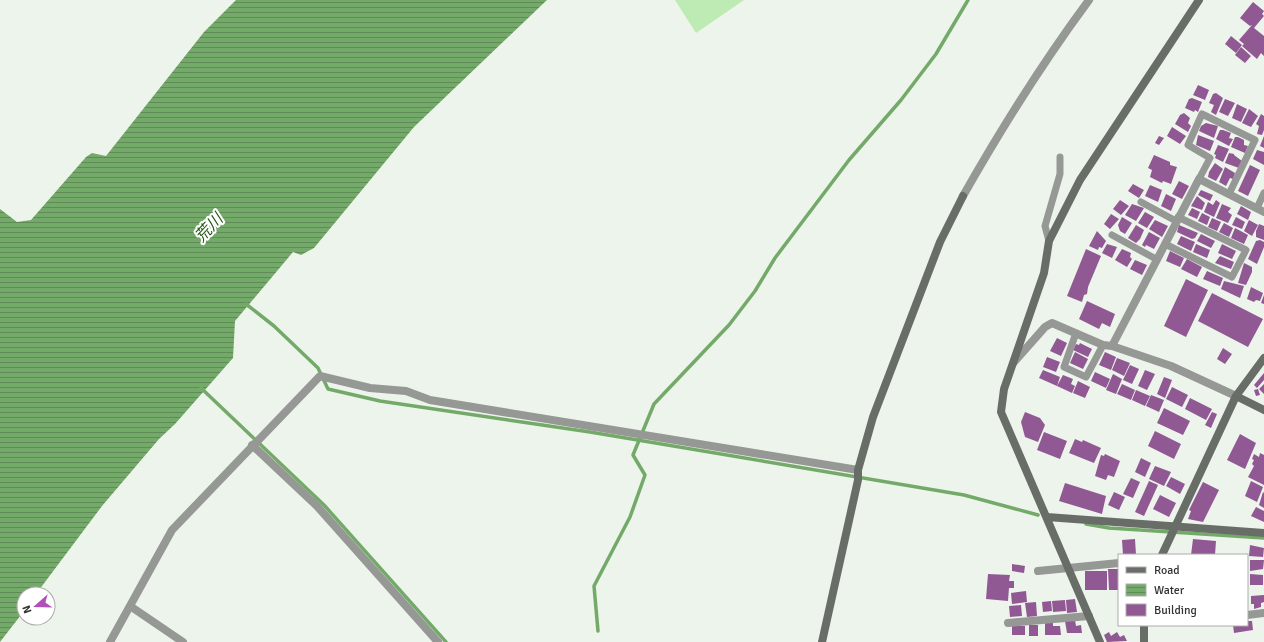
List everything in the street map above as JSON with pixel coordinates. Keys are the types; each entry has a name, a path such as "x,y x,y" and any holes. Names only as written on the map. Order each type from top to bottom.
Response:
{"street":[{"path":"822,642 858,480 858,470 873,417 940,242 963,196 989,150 1048,58 1089,0"},
{"path":"1100,642 1001,412 1004,389 1044,273 1049,241 1080,180 1199,0"},
{"path":"1112,346 1199,179 1260,210"},
{"path":"1014,362 1045,327 1052,323 1103,345 1112,346 1171,366 1264,410"},
{"path":"1162,554 1236,396 1264,358"},
{"path":"110,642 172,530 320,376 370,388 406,391 430,400 634,432 858,470"},
{"path":"253,445 317,506 438,642"},
{"path":"1047,517 1264,533"},
{"path":"1038,571 1068,566 1118,563"},
{"path":"130,606 183,642"},
{"path":"1248,615 1264,613"},
{"path":"1008,622 1089,616"},
{"path":"1144,626 1144,642"}],"lane":[{"path":"1199,179 1210,158 1188,145 1202,114 1255,140 1230,194"},
{"path":"1049,241 1045,226 1060,174 1060,157"},
{"path":"1260,210 1264,193"},
{"path":"1141,202 1246,250 1232,277 1164,244"},
{"path":"1112,235 1156,260"},
{"path":"1076,333 1064,367 1086,377 1103,345"}],"shaded area":[{"path":"675,0 744,0 696,33"}],"water":[{"name":"荒川","path":"236,0 547,0 414,127 314,248 301,255 293,252 235,321 233,358 175,424 159,439 102,506 42,586 16,586 16,621 0,642 0,209 17,222 31,220 86,157 92,153 106,156 204,32"}],"building":[{"path":"1253,2 1264,11 1262,14 1264,16 1254,28 1264,36 1264,56 1261,53 1257,59 1242,46 1244,44 1239,40 1252,25 1250,26 1240,18"},
{"path":"1231,36 1242,45 1236,53 1225,44"},
{"path":"1241,47 1251,56 1245,63 1235,55"},
{"path":"1198,85 1209,90 1205,100 1193,95"},
{"path":"1216,93 1223,98 1216,115 1211,112 1214,105 1209,103 1213,94"},
{"path":"1192,98 1202,102 1198,112 1185,108 1189,99"},
{"path":"1225,99 1235,103 1228,116 1219,112"},
{"path":"1237,104 1247,109 1241,122 1232,118"},
{"path":"1249,109 1258,116 1251,127 1242,123"},
{"path":"1184,113 1190,118 1188,123 1191,126 1188,132 1175,124 1180,115"},
{"path":"1261,114 1264,116 1264,130 1262,135 1257,134 1259,126 1256,124"},
{"path":"1206,123 1218,126 1214,138 1199,131 1201,126"},
{"path":"1172,127 1186,136 1180,144 1167,136"},
{"path":"1220,130 1231,133 1229,138 1233,139 1229,146 1216,139"},
{"path":"1198,135 1214,141 1210,151 1196,145"},
{"path":"1159,136 1164,138 1159,145 1155,143"},
{"path":"1264,136 1264,148 1260,146"},
{"path":"1235,137 1244,140 1244,145 1248,146 1245,153 1231,147"},
{"path":"1218,145 1229,149 1223,162 1215,158 1216,155 1214,154"},
{"path":"1257,150 1264,152 1264,165 1253,159"},
{"path":"1229,153 1234,154 1242,161 1239,168 1225,163"},
{"path":"1154,155 1170,162 1170,165 1177,167 1171,184 1163,181 1162,183 1150,177 1152,170 1148,168"},
{"path":"1215,163 1223,169 1216,181 1208,177 1209,172"},
{"path":"1250,165 1260,170 1248,196 1238,191"},
{"path":"1225,167 1235,173 1233,179 1230,178 1226,186 1219,182"},
{"path":"1179,181 1189,186 1182,199 1172,194"},
{"path":"1133,184 1144,190 1139,198 1128,191"},
{"path":"1150,185 1162,190 1158,202 1145,196"},
{"path":"1201,190 1213,195 1210,201 1198,195"},
{"path":"1166,194 1176,199 1171,211 1161,206"},
{"path":"1197,196 1205,203 1202,210 1191,206"},
{"path":"1120,200 1129,206 1121,215 1113,209"},
{"path":"1216,200 1220,203 1214,217 1204,212 1208,202 1213,205"},
{"path":"1132,204 1144,208 1136,221 1125,215"},
{"path":"1222,204 1231,208 1228,212 1232,215 1228,223 1216,218"},
{"path":"1241,206 1251,212 1248,220 1237,214"},
{"path":"1192,208 1200,212 1197,219 1188,215"},
{"path":"1145,212 1154,217 1147,228 1138,223"},
{"path":"1202,213 1210,217 1207,225 1198,221"},
{"path":"1111,214 1119,219 1110,229 1104,224"},
{"path":"1122,217 1132,223 1125,234 1120,231 1118,225"},
{"path":"1236,217 1245,222 1242,229 1232,225"},
{"path":"1212,218 1221,222 1217,231 1208,227"},
{"path":"1155,220 1168,226 1162,237 1149,229"},
{"path":"1249,220 1258,225 1252,236 1244,231"},
{"path":"1224,223 1233,228 1229,237 1219,232"},
{"path":"1259,224 1264,226 1264,240 1256,237 1256,231"},
{"path":"1136,225 1144,230 1140,239 1136,243 1128,238"},
{"path":"1179,225 1198,233 1195,238 1192,239 1177,232"},
{"path":"1235,228 1248,235 1244,244 1231,238"},
{"path":"1097,231 1106,241 1102,248 1099,247 1098,250 1089,246"},
{"path":"1149,232 1160,238 1154,249 1146,245 1145,247 1142,245"},
{"path":"1201,234 1215,241 1211,248 1197,241"},
{"path":"1181,236 1195,242 1191,251 1177,244"},
{"path":"1260,240 1264,242 1264,247 1257,264 1248,259 1256,241"},
{"path":"1107,244 1117,247 1112,258 1102,253"},
{"path":"1196,244 1210,250 1207,258 1193,252"},
{"path":"1222,244 1236,251 1232,259 1218,253"},
{"path":"1086,249 1101,256 1088,287 1087,294 1084,295 1082,302 1067,296"},
{"path":"1122,249 1131,253 1130,257 1132,259 1127,267 1115,260"},
{"path":"1170,251 1184,258 1180,267 1166,261"},
{"path":"1220,256 1234,262 1231,269 1215,263"},
{"path":"1187,259 1202,267 1197,277 1181,269"},
{"path":"1135,260 1147,265 1142,275 1130,269"},
{"path":"1244,263 1252,267 1252,272 1246,285 1238,283"},
{"path":"1207,271 1223,278 1220,286 1203,279"},
{"path":"1186,279 1208,290 1186,337 1164,326"},
{"path":"1224,281 1244,286 1240,298 1221,289"},
{"path":"1251,287 1263,293 1260,301 1256,300 1254,302 1247,299"},
{"path":"1212,293 1263,319 1248,347 1198,321"},
{"path":"1264,295 1264,304 1261,303"},
{"path":"1087,301 1115,314 1110,327 1102,323 1099,329 1079,319"},
{"path":"1057,338 1067,343 1061,356 1050,351"},
{"path":"1080,343 1092,349 1088,357 1073,350 1076,344 1079,345"},
{"path":"1223,348 1232,354 1225,364 1217,359"},
{"path":"1075,352 1088,359 1083,369 1070,363"},
{"path":"1105,352 1116,357 1111,370 1099,365"},
{"path":"1047,357 1060,362 1056,372 1043,367"},
{"path":"1117,358 1130,363 1124,376 1112,370"},
{"path":"1130,365 1139,369 1132,384 1123,380"},
{"path":"1043,370 1060,377 1057,386 1039,378"},
{"path":"1145,370 1155,374 1147,390 1138,386"},
{"path":"1095,372 1110,379 1106,388 1091,381"},
{"path":"1264,373 1264,380 1257,388 1254,385"},
{"path":"1113,374 1122,379 1116,394 1106,390"},
{"path":"1063,375 1073,379 1071,384 1075,386 1072,393 1057,386"},
{"path":"1164,377 1172,380 1165,398 1157,394"},
{"path":"1078,381 1090,387 1085,398 1073,393"},
{"path":"1122,384 1135,390 1131,400 1117,394"},
{"path":"1264,384 1264,394 1259,389"},
{"path":"1172,387 1188,395 1182,407 1166,399"},
{"path":"1258,389 1260,395 1256,396 1254,390"},
{"path":"1136,390 1150,396 1145,406 1132,400"},
{"path":"1151,395 1164,400 1159,412 1146,406"},
{"path":"1190,398 1212,409 1206,420 1185,409"},
{"path":"1164,408 1190,421 1183,435 1157,423"},
{"path":"1025,412 1040,418 1045,425 1038,442 1025,437 1021,422"},
{"path":"1212,412 1217,414 1211,428 1205,425"},
{"path":"1155,431 1181,444 1174,459 1148,446"},
{"path":"1044,432 1067,441 1060,459 1037,450"},
{"path":"1240,434 1256,443 1245,469 1227,460"},
{"path":"1075,439 1082,442 1083,440 1101,448 1094,463 1069,453"},
{"path":"1260,453 1264,455 1264,485 1248,477 1254,466 1252,464 1254,460 1252,459 1254,454 1259,457"},
{"path":"1105,454 1120,461 1114,477 1108,475 1106,480 1095,476 1101,455 1104,456"},
{"path":"1141,458 1151,463 1145,477 1135,472"},
{"path":"1155,466 1171,472 1164,486 1149,479"},
{"path":"1171,477 1185,484 1180,494 1166,486"},
{"path":"1131,478 1140,482 1133,498 1123,494"},
{"path":"1149,481 1158,485 1144,516 1135,512"},
{"path":"1251,481 1263,487 1257,502 1245,496"},
{"path":"1203,482 1219,490 1203,522 1188,519 1191,511 1189,510"},
{"path":"1065,483 1106,496 1102,514 1059,501"},
{"path":"1114,492 1125,497 1119,510 1108,505"},
{"path":"1263,492 1264,493 1264,508 1259,505"},
{"path":"1160,495 1176,503 1169,517 1153,509"},
{"path":"1256,507 1264,511 1264,522 1251,516"},
{"path":"1135,539 1136,554 1123,554 1122,540"},
{"path":"1193,539 1216,541 1215,554 1191,554"},
{"path":"1250,545 1264,548 1263,557 1249,556"},
{"path":"1250,560 1264,560 1263,569 1250,571"},
{"path":"1012,564 1025,566 1024,573 1012,571"},
{"path":"1108,569 1118,569 1118,590 1109,590"},
{"path":"1085,571 1107,571 1107,590 1085,590"},
{"path":"988,574 1010,575 1009,581 1014,581 1014,588 1009,588 1008,601 986,599"},
{"path":"1250,574 1263,575 1263,585 1250,585"},
{"path":"1026,591 1027,602 1012,604 1011,593"},
{"path":"1264,595 1264,602 1261,603 1261,607 1254,609 1254,604 1251,604 1251,596"},
{"path":"1075,599 1077,612 1067,613 1066,600"},
{"path":"1065,600 1066,611 1053,612 1052,601"},
{"path":"1051,601 1052,611 1043,612 1042,602"},
{"path":"1036,602 1037,616 1027,617 1025,603"},
{"path":"1021,605 1022,616 1010,617 1009,606"},
{"path":"1075,620 1076,626 1081,625 1082,633 1067,633 1065,621"},
{"path":"1248,621 1252,621 1253,630 1234,633 1233,626 1248,626"},
{"path":"1045,623 1053,623 1053,626 1060,626 1061,635 1045,635"},
{"path":"1029,625 1038,625 1038,636 1029,636"},
{"path":"1012,626 1025,626 1025,635 1012,635"},
{"path":"1109,632 1111,636 1117,632 1120,637 1124,635 1127,641 1107,642 1104,635"}],"waterway":[{"path":"598,631 594,586 630,517 645,475 633,455 654,404 729,325 755,291 775,258 849,160 901,100 936,54 968,0"},
{"path":"246,304 274,326 318,368 328,389 380,401 590,432 964,495 1038,515"},
{"path":"201,388 324,505 446,642"},
{"path":"1086,524 1109,528 1264,538"}]}
